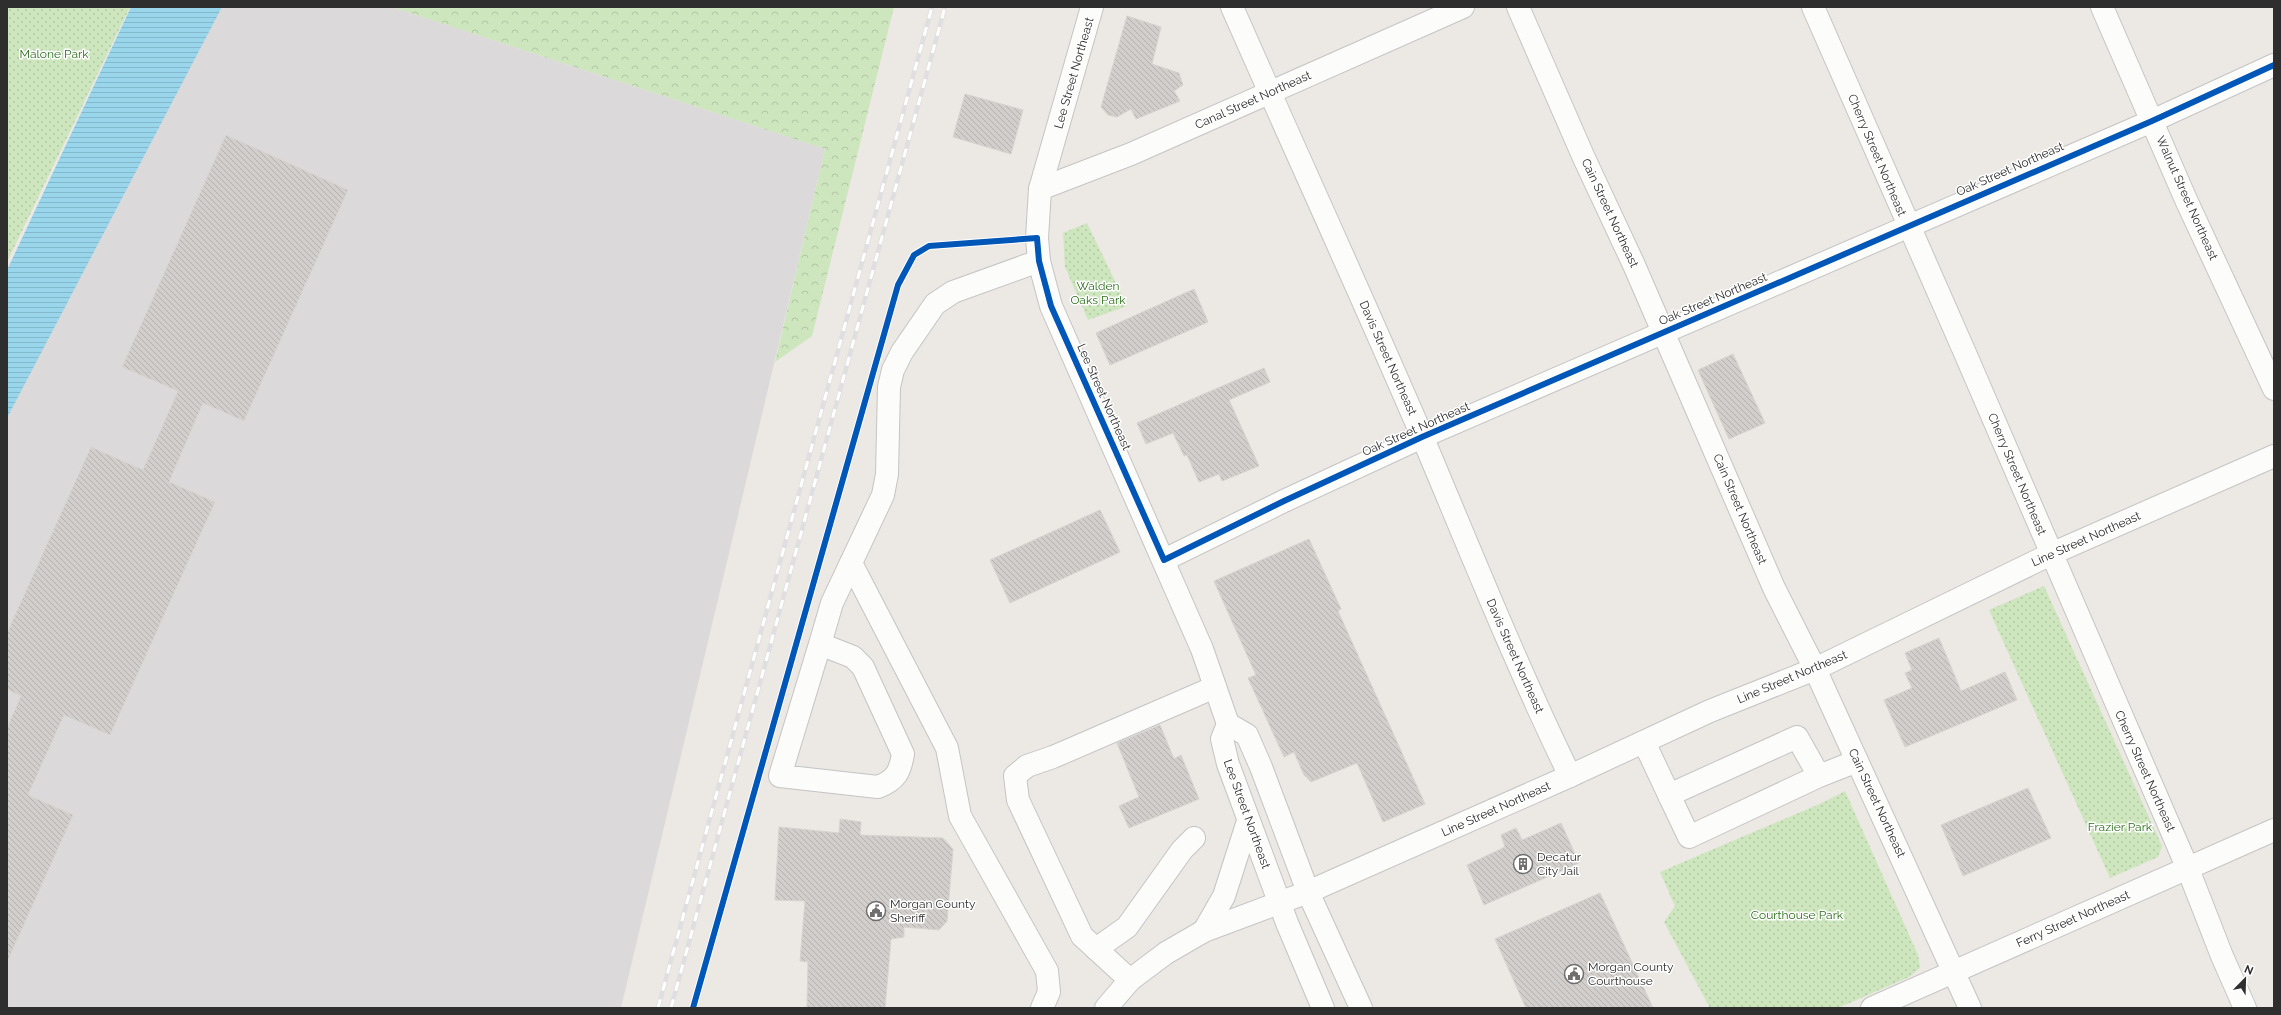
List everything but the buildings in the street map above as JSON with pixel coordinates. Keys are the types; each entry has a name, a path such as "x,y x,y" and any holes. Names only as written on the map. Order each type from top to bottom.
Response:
{"street":[{"name":"Lee Street Northeast","path":"1092,7 1040,189 1037,238 1039,261 1051,306 1202,649 1228,724 1222,739 1248,821 1323,1008"},
{"name":"Davis Street Northeast","path":"1232,7 1422,437 1472,557 1542,717 1570,776"},
{"name":"Canal Street Northeast","path":"1040,189 1131,154 1463,7"},
{"name":"Cain Street Northeast","path":"1518,7 1663,332 1774,588 1815,669 1955,972 1970,1008"},
{"name":"Cherry Street Northeast","path":"1813,7 1965,353 2188,869 2222,956 2245,1008"},
{"name":"Walnut Street Northeast","path":"2102,7 2187,202 2274,389"},
{"name":"Oak Street Northeast","path":"1164,560 1284,501 1422,437 2152,121 2274,65"},
{"path":"820,644 854,657 863,667 903,754 901,768 890,782 878,787 780,776 832,603 884,495 887,474 890,387 893,370 902,352 935,304 947,296 1039,261"},
{"name":"Line Street Northeast","path":"1308,892 1570,776 1710,711 1815,669 2051,554 2274,456"},
{"path":"851,563 947,748 960,816 1047,970 1049,992 1042,1008"},
{"path":"1130,980 1082,936 1066,906 1018,800 1015,776 1027,766 1053,757 1215,687"},
{"path":"1228,724 1246,735 1261,767 1308,892 1361,1008"},
{"path":"1669,795 1796,737 1819,776"},
{"path":"1644,742 1689,838 1819,776 1857,761"},
{"path":"1204,931 1224,896 1248,821"},
{"name":"Ferry Street Northeast","path":"1872,1008 2274,830"},
{"path":"1096,949 1127,927 1182,850 1194,838"},
{"path":"1106,1008 1130,980 1166,953 1204,931 1280,904 1308,892"}],"shaded area":[{"path":"221,7 392,7 825,149 621,1008 7,1008 7,411"}],"green space":[{"name":"Malone Park","path":"7,7 130,7 7,262"},
{"path":"392,7 894,7 812,336 775,362 825,149"},
{"name":"Walden Oaks Park","path":"1087,223 1127,306 1088,320 1065,267 1063,233"},
{"name":"Frazier Park","path":"2044,586 2162,846 2158,857 2110,878 1989,610"},
{"name":"Courthouse Park","path":"1845,791 1918,955 1920,968 1909,977 1838,1008 1710,1008 1664,922 1675,906 1660,872 1824,802"}],"water":[{"path":"131,7 222,7 7,418 7,270"}],"railway":[{"path":"658,1008 932,7"},
{"path":"671,1008 945,7"}],"cycle path":[{"path":"693,1008 898,285 914,255 929,246 1037,238 1039,261 1051,306 1164,560 1284,501 1422,437 2152,121 2274,65"}],"place":[{"name":"Decatur City Jail","path":"1523,864"},
{"name":"Morgan County Sheriff","path":"876,911"},
{"name":"Morgan County Courthouse","path":"1574,974"}]}
